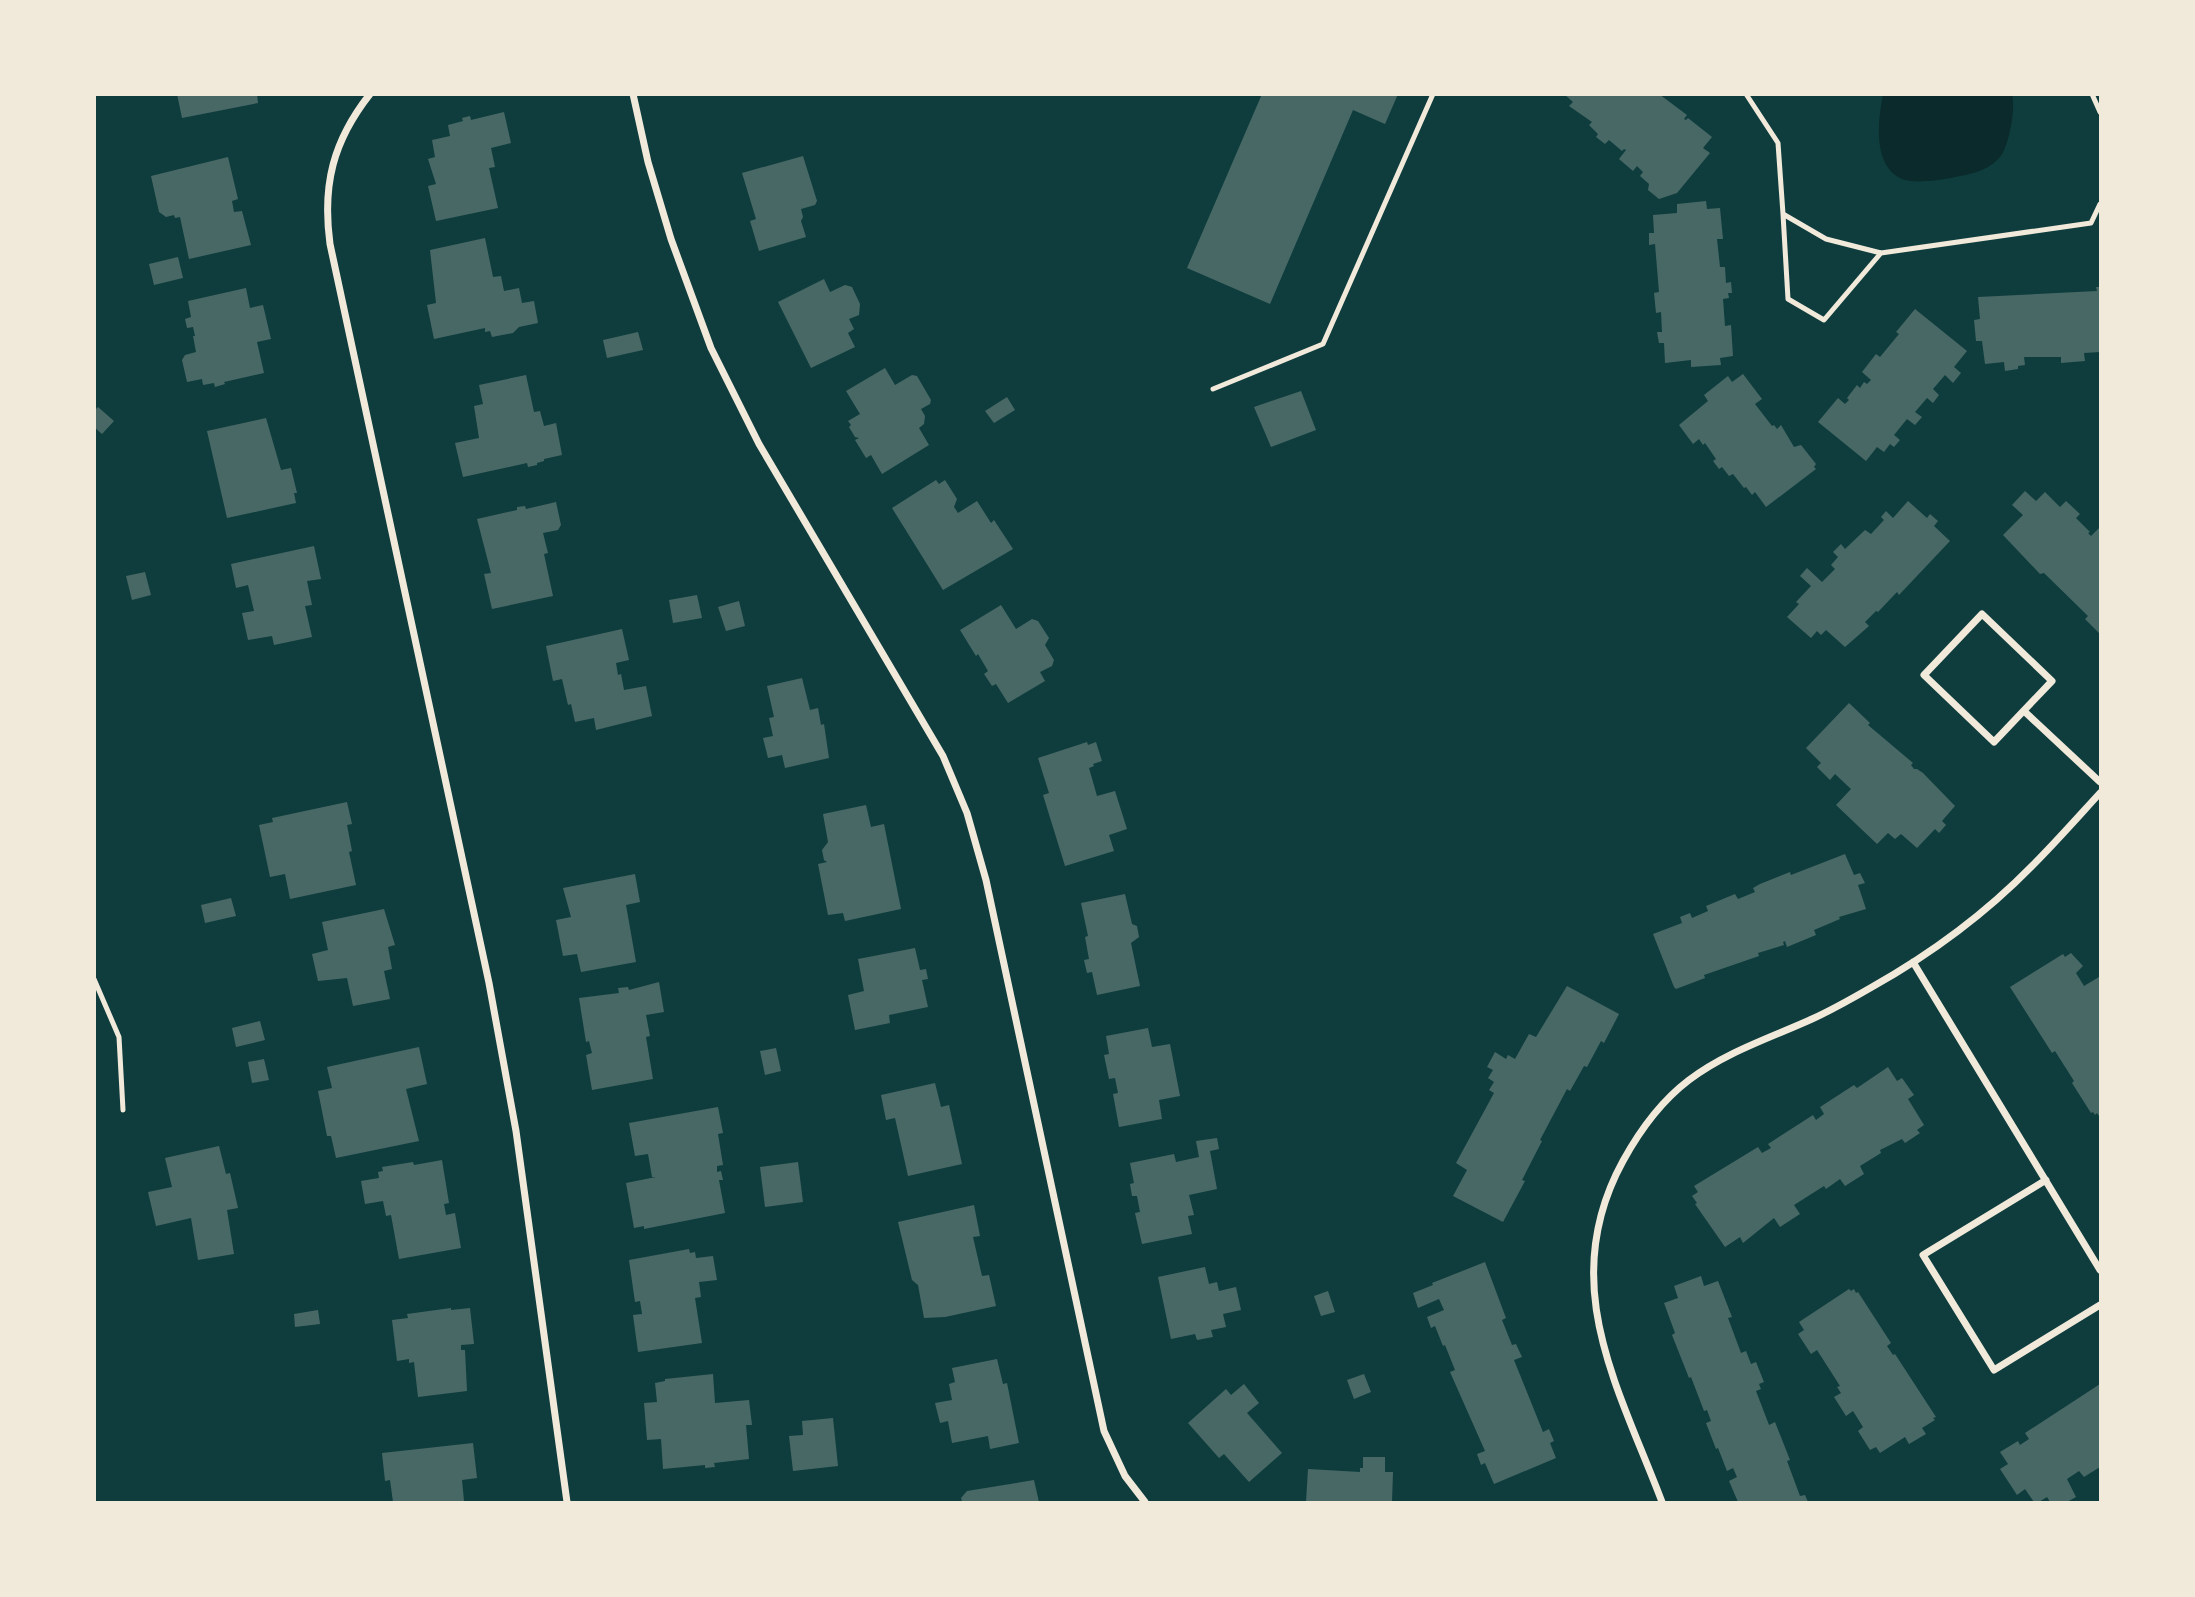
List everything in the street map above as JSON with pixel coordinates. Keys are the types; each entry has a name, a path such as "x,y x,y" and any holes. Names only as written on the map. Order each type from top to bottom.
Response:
{"street":[{"path":"370,94 352,118 330,172 326,215 330,244 492,996 516,1131 567,1503"},
{"path":"633,94 648,162 671,239 711,348 759,444 943,756 967,813 986,880 1104,1430 1125,1476 1145,1503"},
{"path":"1982,614 2052,681 2024,711 1994,742 1924,675 1982,614"},
{"path":"2024,711 2101,782"},
{"path":"1662,1503 1602,1346 1595,1313 1592,1268 1598,1226 1612,1181 1636,1136 1659,1107 1689,1080 1732,1053 1814,1018 1874,986 1952,934 2030,869 2101,793"},
{"path":"1913,962 2101,1270"},
{"path":"2046,1180 1923,1255 1994,1370 2101,1305"}],"lane":[{"path":"1213,389 1324,344 1433,94"},
{"path":"1746,94 1778,143 1788,299 1824,320 1881,253"},
{"path":"2092,94 2101,113"},
{"path":"1783,214 1826,239 1881,253 2091,223 2101,204"},
{"path":"94,979 119,1037 123,1110"}],"water":[{"path":"1883,95 2012,95 2009,136 2000,157 1989,166 1964,175 1919,181 1902,179 1892,173 1886,164 1879,141"}],"building":[{"path":"177,94 257,94 258,103 182,118"},
{"path":"1262,94 1398,94 1385,124 1353,110 1270,304 1187,268"},
{"path":"1564,94 1659,94 1687,115 1684,119 1688,118 1712,137 1703,148 1710,153 1677,193 1659,199 1648,190 1649,184 1640,176 1643,172 1637,166 1633,171 1619,159 1626,150 1622,151 1609,140 1605,144 1596,137 1598,134 1589,125 1592,122 1569,106 1573,102"},
{"path":"504,112 511,143 491,148 495,167 489,168 498,208 436,221 428,186 436,184 428,159 435,157 432,140 450,136 448,125 463,121 462,118 470,116 471,120"},
{"path":"803,156 817,201 815,205 801,209 801,221 806,237 759,251 750,221 756,219 742,173"},
{"path":"228,157 238,199 232,201 234,212 242,211 251,245 189,259 180,217 166,217 159,212 151,176"},
{"path":"1706,201 1707,209 1720,208 1723,239 1717,239 1720,267 1725,267 1726,283 1731,282 1732,293 1728,293 1729,298 1723,299 1725,326 1731,325 1733,356 1720,358 1721,365 1691,367 1691,360 1665,363 1664,343 1659,343 1657,332 1662,332 1661,312 1656,313 1654,293 1659,292 1655,244 1649,245 1649,233 1654,233 1653,215 1677,213 1677,204"},
{"path":"485,238 493,277 501,276 504,291 519,288 522,303 534,301 538,323 519,327 513,333 492,337 490,331 485,332 485,328 434,339 427,305 436,303 430,250"},
{"path":"178,257 183,278 154,285 149,264"},
{"path":"824,279 830,292 845,285 852,287 860,304 859,315 849,319 854,329 848,333 855,347 811,368 778,302"},
{"path":"2096,287 2100,287 2100,352 2084,353 2085,361 2061,363 2061,357 2024,357 2025,365 2005,371 2004,362 1985,364 1982,341 1976,341 1974,320 1980,319 1978,297 2097,291"},
{"path":"246,288 250,308 263,305 271,339 257,342 264,373 224,382 225,384 215,387 214,383 203,385 202,379 187,382 182,360 185,355 196,352 193,327 187,328 185,319 191,317 188,301"},
{"path":"1915,309 1967,351 1954,367 1961,373 1953,383 1945,375 1933,389 1939,395 1933,403 1927,398 1915,412 1922,417 1915,425 1907,419 1894,435 1900,440 1894,447 1890,444 1884,452 1877,447 1866,461 1818,422 1838,398 1845,404 1857,385 1860,388 1864,382 1867,384 1871,380 1862,372 1876,354 1880,357"},
{"path":"638,332 643,350 607,358 603,340"},
{"path":"885,368 895,385 912,375 917,376 931,400 930,404 921,409 925,416 924,424 919,428 929,445 882,474 871,455 866,458 855,440 859,438 855,437 849,427 851,425 848,421 860,414 846,391"},
{"path":"1743,374 1762,399 1755,404 1772,426 1777,429 1781,425 1794,447 1801,445 1816,464 1816,469 1766,507 1755,492 1752,495 1733,474 1729,476 1722,467 1719,469 1705,443 1703,445 1699,439 1693,444 1679,425 1708,401 1704,395 1728,376 1732,382"},
{"path":"526,375 534,412 540,411 544,426 556,423 562,455 544,459 537,465 528,467 527,463 463,477 455,443 479,438 474,406 483,404 479,385"},
{"path":"1301,391 1316,430 1271,447 1254,407"},
{"path":"1007,397 1015,410 994,423 985,411"},
{"path":"98,407 114,421 102,434 94,427 94,411"},
{"path":"266,418 281,470 291,468 297,493 294,493 296,503 227,518 207,431"},
{"path":"936,480 939,484 945,480 957,499 954,507 958,513 977,501 991,523 994,520 1013,549 943,590 892,508"},
{"path":"2025,491 2036,501 2045,492 2060,507 2066,501 2080,514 2076,518 2091,536 2100,527 2100,634 2085,619 2088,616 2044,573 2040,574 2003,535 2023,515 2012,505"},
{"path":"1908,501 1927,518 1930,514 1938,521 1934,526 1950,541 1899,595 1897,592 1865,622 1869,626 1845,647 1826,630 1821,635 1817,631 1811,638 1787,617 1811,586 1800,576 1807,568 1822,582 1835,569 1831,565 1838,557 1833,552 1841,544 1845,549 1865,530 1871,534 1884,520 1881,517 1886,511 1893,518"},
{"path":"556,502 561,525 558,530 543,533 548,553 544,554 553,596 492,609 484,574 491,573 477,519 517,510 517,507 525,506 526,509"},
{"path":"314,546 321,579 307,581 312,605 305,606 312,637 274,645 272,636 248,640 242,613 254,611 248,585 236,588 231,564"},
{"path":"145,572 151,595 132,600 126,576"},
{"path":"697,595 702,618 673,623 669,600"},
{"path":"739,601 745,626 726,631 718,607"},
{"path":"1001,605 1016,629 1032,619 1038,621 1049,638 1045,645 1054,660 1052,666 1040,672 1045,681 1008,703 996,684 992,686 984,674 988,671 960,630"},
{"path":"622,629 629,660 616,663 618,675 621,674 624,690 646,686 652,716 596,730 594,718 575,722 562,679 553,681 546,646"},
{"path":"802,678 810,710 818,708 821,725 824,724 829,758 785,768 782,755 768,758 763,738 773,736 769,718 774,717 767,686"},
{"path":"1849,703 1870,723 1868,725 1913,763 1911,765 1914,769 1923,773 1955,806 1942,821 1946,825 1939,833 1935,829 1917,848 1901,834 1895,839 1888,833 1877,844 1836,805 1851,789 1835,774 1830,780 1817,767 1821,763 1806,748"},
{"path":"1087,742 1088,745 1096,742 1102,761 1089,768 1097,796 1115,791 1127,829 1109,835 1114,851 1065,866 1043,795 1049,793 1038,758"},
{"path":"347,802 352,824 347,825 352,851 349,852 356,885 290,899 285,874 270,877 259,825 273,822 272,818"},
{"path":"866,805 871,827 884,824 901,909 845,921 843,913 828,915 818,864 827,862 822,850 828,842 823,814"},
{"path":"1845,854 1854,875 1860,873 1865,883 1858,885 1866,909 1839,917 1840,919 1814,930 1816,935 1787,947 1785,941 1784,945 1758,953 1759,956 1704,975 1705,978 1676,989 1674,987 1653,934 1682,923 1680,917 1690,913 1692,918 1708,911 1706,906 1735,894 1738,899 1755,892 1753,888 1760,884"},
{"path":"635,874 640,902 626,905 636,962 581,972 577,954 563,956 556,920 571,917 563,888"},
{"path":"1125,894 1132,924 1137,926 1139,937 1131,943 1140,986 1097,995 1092,972 1087,973 1084,960 1089,959 1085,937 1088,936 1081,903"},
{"path":"231,898 236,916 205,923 201,905"},
{"path":"384,909 395,945 388,947 392,969 384,971 390,999 353,1006 347,978 318,981 312,954 328,950 322,922"},
{"path":"915,948 920,970 926,969 928,979 922,980 928,1007 889,1015 890,1023 855,1030 848,995 864,991 858,959"},
{"path":"2071,953 2083,966 2076,973 2084,986 2099,977 2100,979 2099,1116 2097,1113 2091,1113 2055,1051 2052,1053 2010,987 2063,954 2065,957"},
{"path":"659,982 664,1012 646,1015 650,1036 646,1037 653,1079 592,1090 586,1055 592,1053 589,1041 586,1042 579,998 619,993 618,988 628,987 629,990"},
{"path":"1567,986 1619,1014 1604,1043 1601,1041 1570,1091 1567,1089 1540,1140 1542,1141 1522,1180 1525,1181 1503,1222 1453,1196 1467,1170 1456,1163 1494,1093 1489,1090 1494,1082 1488,1078 1493,1070 1487,1067 1495,1052 1506,1059 1508,1055 1515,1059 1529,1034 1536,1037"},
{"path":"260,1021 265,1040 236,1047 232,1028"},
{"path":"1148,1028 1152,1047 1170,1044 1180,1096 1159,1100 1162,1119 1119,1127 1113,1094 1118,1093 1115,1078 1109,1079 1104,1055 1109,1054 1106,1036"},
{"path":"419,1047 427,1084 406,1089 419,1141 336,1158 331,1136 327,1136 318,1091 332,1088 327,1067"},
{"path":"776,1048 781,1071 765,1075 760,1051"},
{"path":"264,1059 269,1080 252,1083 248,1062"},
{"path":"1888,1067 1897,1081 1902,1078 1914,1095 1908,1099 1924,1125 1917,1130 1920,1133 1905,1143 1902,1139 1880,1150 1881,1153 1860,1166 1864,1174 1845,1186 1840,1179 1794,1205 1800,1214 1780,1227 1774,1218 1743,1243 1740,1237 1725,1247 1695,1204 1697,1203 1692,1196 1698,1192 1694,1186 1758,1147 1762,1153 1771,1148 1768,1144 1813,1115 1816,1120 1824,1114 1820,1107 1854,1085 1857,1088"},
{"path":"935,1083 941,1107 949,1105 962,1164 908,1176 895,1118 886,1120 881,1095"},
{"path":"718,1107 723,1133 718,1134 723,1165 717,1166 717,1172 721,1171 723,1180 719,1180 725,1213 644,1229 644,1226 634,1228 626,1183 656,1177 652,1177 648,1154 635,1156 629,1123"},
{"path":"1217,1138 1219,1149 1210,1151 1217,1189 1189,1195 1194,1215 1188,1216 1192,1234 1142,1244 1135,1213 1140,1212 1137,1196 1132,1196 1130,1184 1134,1183 1130,1163 1174,1154 1176,1162 1199,1157 1196,1141"},
{"path":"219,1146 226,1174 230,1173 238,1208 227,1210 234,1254 198,1260 191,1218 156,1226 148,1192 172,1187 165,1158"},
{"path":"442,1160 449,1203 444,1204 446,1215 455,1213 461,1248 399,1259 391,1215 386,1216 383,1201 365,1204 361,1181 379,1178 378,1172 383,1171 382,1167"},
{"path":"798,1162 803,1202 765,1207 760,1167"},
{"path":"974,1205 980,1236 973,1237 982,1276 989,1275 996,1306 945,1317 924,1318 918,1285 912,1280 898,1222"},
{"path":"689,1249 690,1253 695,1252 696,1258 713,1256 717,1280 699,1282 701,1297 695,1298 702,1343 638,1352 633,1315 642,1314 640,1301 635,1302 629,1260"},
{"path":"1485,1262 1506,1318 1502,1320 1512,1345 1516,1344 1522,1357 1514,1360 1543,1432 1549,1429 1554,1441 1550,1443 1556,1458 1494,1484 1485,1463 1481,1465 1477,1454 1485,1451 1450,1372 1455,1370 1445,1345 1443,1346 1435,1326 1431,1328 1427,1317 1444,1310 1439,1299 1418,1308 1413,1293"},
{"path":"1205,1267 1209,1284 1217,1282 1219,1291 1236,1287 1241,1310 1223,1314 1226,1327 1211,1330 1213,1337 1197,1340 1195,1334 1171,1339 1158,1277"},
{"path":"1701,1276 1704,1286 1718,1281 1732,1317 1728,1318 1741,1353 1746,1351 1751,1364 1756,1362 1764,1382 1759,1384 1761,1389 1756,1391 1769,1425 1775,1422 1800,1496 1805,1495 1808,1502 1738,1502 1729,1481 1737,1477 1733,1468 1727,1471 1718,1448 1716,1449 1706,1423 1711,1421 1707,1410 1704,1411 1691,1377 1689,1378 1672,1335 1675,1333 1664,1303 1678,1298 1674,1286"},
{"path":"1849,1289 1858,1292 1891,1343 1887,1346 1936,1417 1922,1428 1926,1434 1909,1444 1905,1437 1880,1453 1876,1447 1870,1450 1858,1431 1863,1427 1853,1411 1846,1416 1834,1397 1841,1393 1837,1387 1840,1386 1817,1350 1811,1354 1798,1334 1804,1330 1799,1322"},
{"path":"1328,1291 1335,1312 1321,1316 1314,1296"},
{"path":"470,1308 474,1344 461,1345 461,1350 465,1350 467,1391 418,1397 414,1362 409,1363 409,1359 397,1361 392,1320 408,1318 407,1314"},
{"path":"318,1310 320,1324 295,1327 294,1314"},
{"path":"997,1359 1003,1384 1007,1383 1019,1443 990,1449 988,1436 952,1443 948,1421 940,1423 935,1403 952,1400 949,1384 955,1382 952,1368"},
{"path":"713,1374 715,1403 749,1400 752,1425 746,1425 749,1459 714,1463 715,1467 705,1468 705,1465 663,1469 661,1439 647,1440 644,1403 657,1402 655,1383 665,1379"},
{"path":"1364,1374 1371,1392 1354,1399 1347,1380"},
{"path":"1244,1384 1259,1403 1247,1413 1282,1453 1249,1482 1224,1454 1219,1458 1188,1423 1226,1389 1231,1395"},
{"path":"2100,1384 2100,1467 2084,1477 2079,1471 2067,1479 2076,1497 2067,1502 2050,1502 2047,1497 2034,1502 2025,1489 2017,1495 2000,1469 2008,1464 2000,1452 2018,1441 2020,1445 2029,1439 2025,1433"},
{"path":"833,1418 838,1466 793,1471 789,1436 803,1435 802,1421"},
{"path":"473,1443 477,1478 462,1480 464,1501 393,1502 390,1480 385,1481 382,1453"},
{"path":"1363,1457 1385,1457 1385,1472 1393,1472 1392,1502 1306,1502 1308,1469 1360,1472 1360,1468 1363,1468"},
{"path":"1034,1480 1039,1502 962,1502 961,1498 967,1491"}]}
